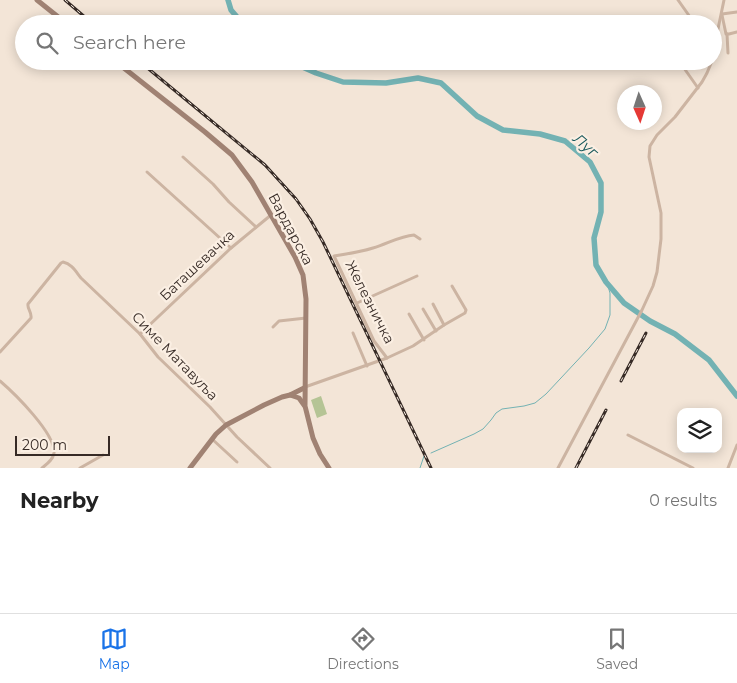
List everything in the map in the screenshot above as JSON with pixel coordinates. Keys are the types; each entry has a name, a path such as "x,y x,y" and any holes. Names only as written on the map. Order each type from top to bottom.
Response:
{"main road":[{"path":"37,0 56,15"},
{"name":"Вардарска","path":"126,70 182,113 234,158 246,173 293,252 302,273 305,293 305,406 313,438 329,468"},
{"path":"190,468 212,438 226,425 304,388"},
{"path":"290,395 298,398 305,406"}],"street":[{"path":"678,0 689,15"},
{"path":"724,0 722,14 727,34 728,53"},
{"path":"722,14 737,12"},
{"path":"727,34 737,32"},
{"path":"685,70 698,88"},
{"path":"558,468 637,320 655,279 659,262 661,213 649,152 653,140 676,117 698,88 708,70"},
{"path":"183,157 214,184 229,202 256,227"},
{"path":"147,172 230,248"},
{"name":"Баташевачка","path":"140,334 230,248 271,215"},
{"name":"Железничка","path":"387,358 374,341 334,256 371,249 402,236 414,235 420,239"},
{"name":"Симе Матавуља","path":"0,352 31,318 28,304 62,262 67,264 140,334 158,357 270,468"},
{"path":"357,303 417,276"},
{"path":"304,388 367,366 413,346 465,313 466,311 452,286"},
{"path":"433,304 444,325"},
{"path":"423,309 436,331"},
{"path":"409,314 424,340"},
{"path":"273,327 279,321 306,318"},
{"path":"353,333 367,366"},
{"path":"0,381 35,417 50,438 53,446 53,457 42,468"},
{"path":"628,436 693,468"},
{"path":"212,438 237,462"},
{"path":"728,468 737,445"},
{"path":"80,468 103,455"}],"green space":[{"path":"321,396 327,414 317,418 311,400"}],"waterway":[{"name":"Луг","path":"228,0 231,10 235,15"},
{"name":"Луг","path":"309,70 343,82 386,83 418,78 441,83 477,116 503,130 540,134 565,141 590,162 601,183 601,212 594,238 596,265 606,282 624,303 650,321 675,334 709,360 737,396"},
{"path":"431,453 483,429 496,413 502,409 535,403 546,394 605,329 610,315 610,293 607,283"},
{"path":"420,468 424,456"}],"railway":[{"path":"65,0 82,15"},
{"path":"150,70 265,165 296,199 323,242 431,468"},
{"path":"621,381 646,333"},
{"path":"576,468 606,410"}]}
